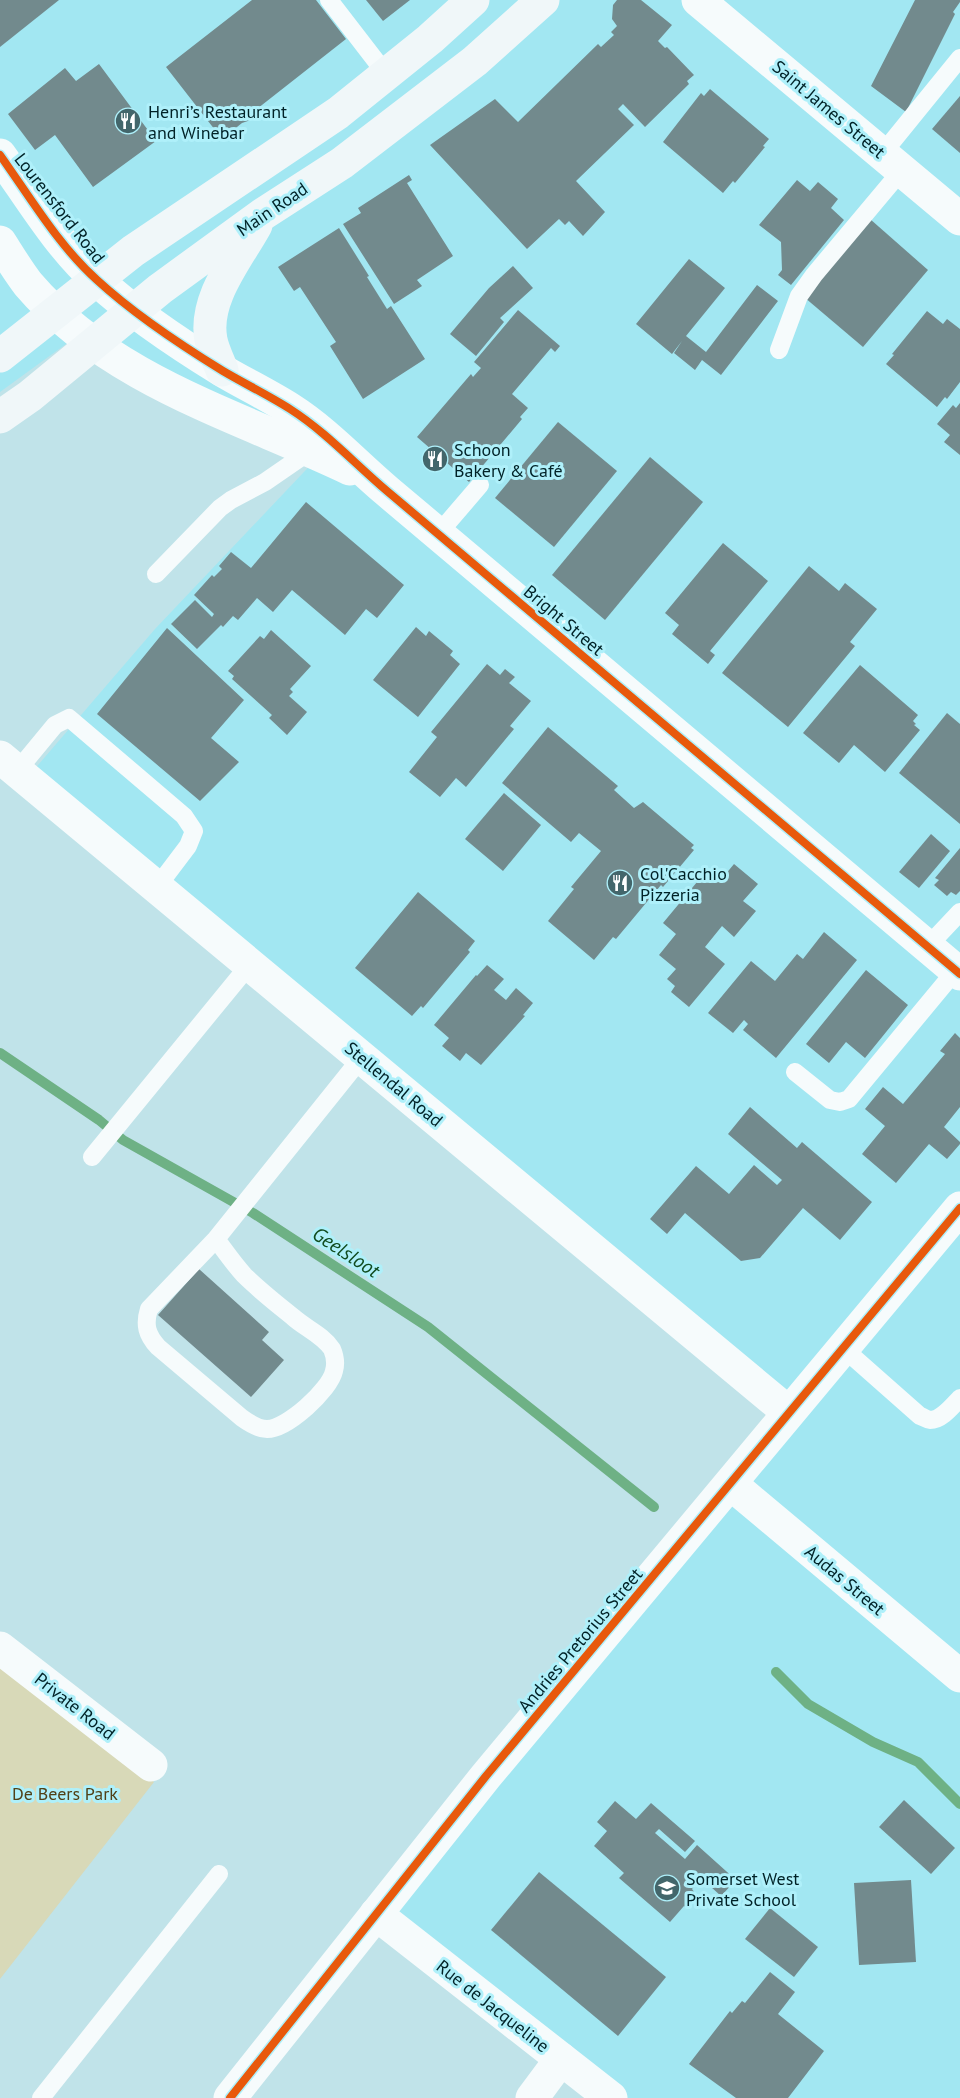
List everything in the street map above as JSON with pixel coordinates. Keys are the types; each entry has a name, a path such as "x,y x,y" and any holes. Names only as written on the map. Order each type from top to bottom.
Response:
{"main road":[{"path":"0,356 134,251 338,113 430,39 473,0"},
{"name":"Main Road","path":"0,417 30,396 133,311 263,213 342,163 476,62 543,0"},
{"path":"222,370 211,339 211,318 218,291 263,213"}],"street":[{"name":"Saint James Street","path":"698,0 960,219"},
{"name":"Lourensford Road","path":"0,155 70,253 96,280 133,311"},
{"path":"0,242 28,283 57,312"},
{"name":"Bright Street","path":"133,311 222,370 289,408 319,429 376,482 958,972"},
{"name":"Bright Street","path":"57,312 94,343 193,401 376,482"},
{"name":"Stellendal Road","path":"8,764 788,1412"},
{"name":"Andries Pretorius Street","path":"230,2098 486,1776 960,1208"},
{"name":"Audas Street","path":"731,1485 960,1676"},
{"name":"Private Road","path":"0,1648 151,1765"},
{"name":"Rue de Jacqueline","path":"376,1914 611,2098"},
{"path":"532,2098 561,2059"}],"lane":[{"path":"329,0 386,74"},
{"path":"779,350 799,296 892,162 960,58"},
{"path":"156,574 220,508 272,478 309,451"},
{"path":"438,534 480,485"},
{"path":"8,764 55,726 69,718 184,816 194,831 188,846 157,887"},
{"path":"928,946 960,912"},
{"path":"92,1157 250,964"},
{"path":"795,1072 830,1100 840,1102 849,1099 958,972"},
{"path":"216,1239 245,1276 295,1319 325,1340 336,1361 334,1373 326,1387 296,1416 278,1427 267,1429 242,1419 158,1347 150,1338 146,1319 149,1309 216,1239 362,1057"},
{"path":"843,1348 920,1416 930,1420 938,1418 960,1398"},
{"path":"41,2098 219,1874"}],"shaded area":[{"path":"0,0 960,0 960,2098 614,2098 377,1913 784,1416 26,779 155,629 321,454 88,328 0,392"}],"green space":[{"name":"De Beers Park","path":"0,1661 154,1782 0,1979"}],"building":[{"path":"0,0 59,0 0,47"},
{"path":"252,0 316,0 346,39 253,112 257,118 242,123 222,139 166,67"},
{"path":"366,0 410,0 383,21"},
{"path":"617,0 641,0 672,25 658,41 665,48 667,47 694,75 687,81 689,84 645,127 623,104 618,109 634,125 576,181 605,212 583,236 569,221 565,225 559,219 527,249 430,145 495,99 518,122 598,44 601,47 614,35 611,32 617,26 612,19 613,5"},
{"path":"915,0 960,0 960,2 953,12 955,14 906,112 871,86"},
{"path":"99,64 156,141 93,187 55,135 35,150 8,114 65,68 76,81"},
{"path":"710,89 769,139 735,183 733,181 723,193 663,142 701,93 704,96"},
{"path":"960,96 960,153 932,129"},
{"path":"409,175 412,180 407,183 453,256 417,280 422,286 394,304 343,224 361,213 358,208"},
{"path":"797,180 810,191 818,182 838,199 831,208 844,220 791,285 778,275 782,270 781,242 759,225"},
{"path":"870,219 928,270 863,347 804,297"},
{"path":"339,228 387,309 391,306 425,359 363,399 330,346 336,342 300,287 294,291 278,267"},
{"path":"689,259 725,288 686,336 706,352 757,285 778,301 721,375 702,360 695,370 674,353 682,341 672,354 636,324"},
{"path":"513,266 533,288 500,318 504,322 476,356 450,334 489,288"},
{"path":"518,310 560,346 555,352 551,348 512,394 528,408 520,417 522,419 469,482 417,437 471,374 473,377 481,368 474,362"},
{"path":"927,311 943,324 947,319 960,329 960,382 947,399 945,397 937,407 886,364"},
{"path":"960,403 960,455 944,442 950,435 937,424 953,405 956,408"},
{"path":"558,422 617,471 554,547 495,498"},
{"path":"650,457 703,502 605,620 552,575"},
{"path":"306,502 404,585 377,618 366,609 345,635 292,590 273,612 257,598 238,620 233,616 197,649 171,624 195,600 212,617 214,614 194,595 212,575 214,577 222,569 219,566 231,552 251,568"},
{"path":"723,543 768,581 710,651 715,655 708,664 672,634 679,625 665,613"},
{"path":"809,566 839,591 845,583 877,609 850,642 855,646 788,727 722,673"},
{"path":"416,627 426,636 429,631 453,651 450,655 460,664 418,717 373,680"},
{"path":"167,628 244,700 211,738 239,762 200,801 97,714"},
{"path":"271,630 311,666 290,689 293,692 289,696 307,712 287,735 269,718 272,715 232,679 234,676 228,671 260,636 264,639"},
{"path":"487,664 500,675 505,669 515,677 509,683 531,701 510,726 514,729 466,787 456,778 440,797 409,772 437,737 431,732"},
{"path":"860,665 918,715 913,721 920,730 885,772 854,745 839,763 803,733"},
{"path":"947,713 960,724 960,824 899,773"},
{"path":"548,727 618,786 614,790 634,808 643,802 694,845 691,848 694,850 663,887 661,885 616,939 613,937 594,960 548,921 574,889 571,887 601,851 579,833 571,842 502,783"},
{"path":"504,793 541,825 503,871 465,839"},
{"path":"931,834 950,851 919,888 899,872"},
{"path":"960,848 960,891 956,895 951,892 947,896 934,885 939,880 935,878"},
{"path":"734,864 758,884 743,901 756,911 734,937 722,926 705,947 725,964 689,1007 671,992 675,986 667,979 676,969 659,955 676,934 663,923 707,870 720,881"},
{"path":"418,892 475,941 468,950 470,952 423,1008 421,1006 412,1016 355,968"},
{"path":"824,932 857,960 776,1058 743,1030 748,1024 744,1020 733,1033 708,1013 751,961 775,981 797,954 803,959"},
{"path":"487,965 504,979 494,990 506,1000 516,988 533,1003 523,1015 525,1016 481,1065 466,1053 460,1061 442,1046 449,1038 434,1025"},
{"path":"866,970 908,1005 865,1058 846,1042 829,1063 806,1044"},
{"path":"955,1033 960,1038 960,1107 944,1127 960,1144 947,1159 929,1144 896,1183 862,1154 885,1126 865,1109 883,1087 903,1104 945,1054 940,1051"},
{"path":"750,1107 797,1148 802,1142 872,1202 840,1240 803,1208 760,1258 741,1261 685,1213 667,1234 650,1219 696,1166 729,1194 754,1165 777,1185 782,1180 728,1134"},
{"path":"199,1269 269,1332 262,1340 284,1360 251,1397 158,1315"},
{"path":"904,1800 955,1848 931,1874 879,1827"},
{"path":"615,1801 636,1819 651,1803 695,1841 685,1852 659,1829 655,1833 685,1859 697,1845 736,1880 721,1896 701,1878 692,1889 695,1893 692,1896 695,1899 687,1908 684,1906 670,1922 619,1878 624,1873 594,1846 607,1831 597,1822"},
{"path":"539,1872 666,1977 618,2036 491,1930"},
{"path":"911,1880 916,1962 859,1965 854,1883"},
{"path":"770,1908 818,1947 794,1977 745,1939"},
{"path":"770,1972 795,1992 778,2014 824,2051 788,2098 736,2098 689,2064 730,2011 732,2013 742,2001 745,2003"}],"waterway":[{"name":"Geelsloot","path":"0,1053 99,1120 123,1140 253,1213 428,1327 654,1507"},
{"path":"776,1672 808,1704 873,1742 918,1762 960,1804"}],"cycle path":[{"path":"0,155 57,236 83,266 112,293 190,350 282,404 316,428 387,491 960,974"},
{"path":"230,2098 486,1776 960,1208"}],"place":[{"name":"Henri’s Restaurant and Winebar","path":"128,121"},
{"name":"Schoon Bakery & Café","path":"435,459"},
{"name":"Col'Cacchio Pizzeria","path":"620,883"},
{"name":"Somerset West Private School","path":"667,1888"}]}
